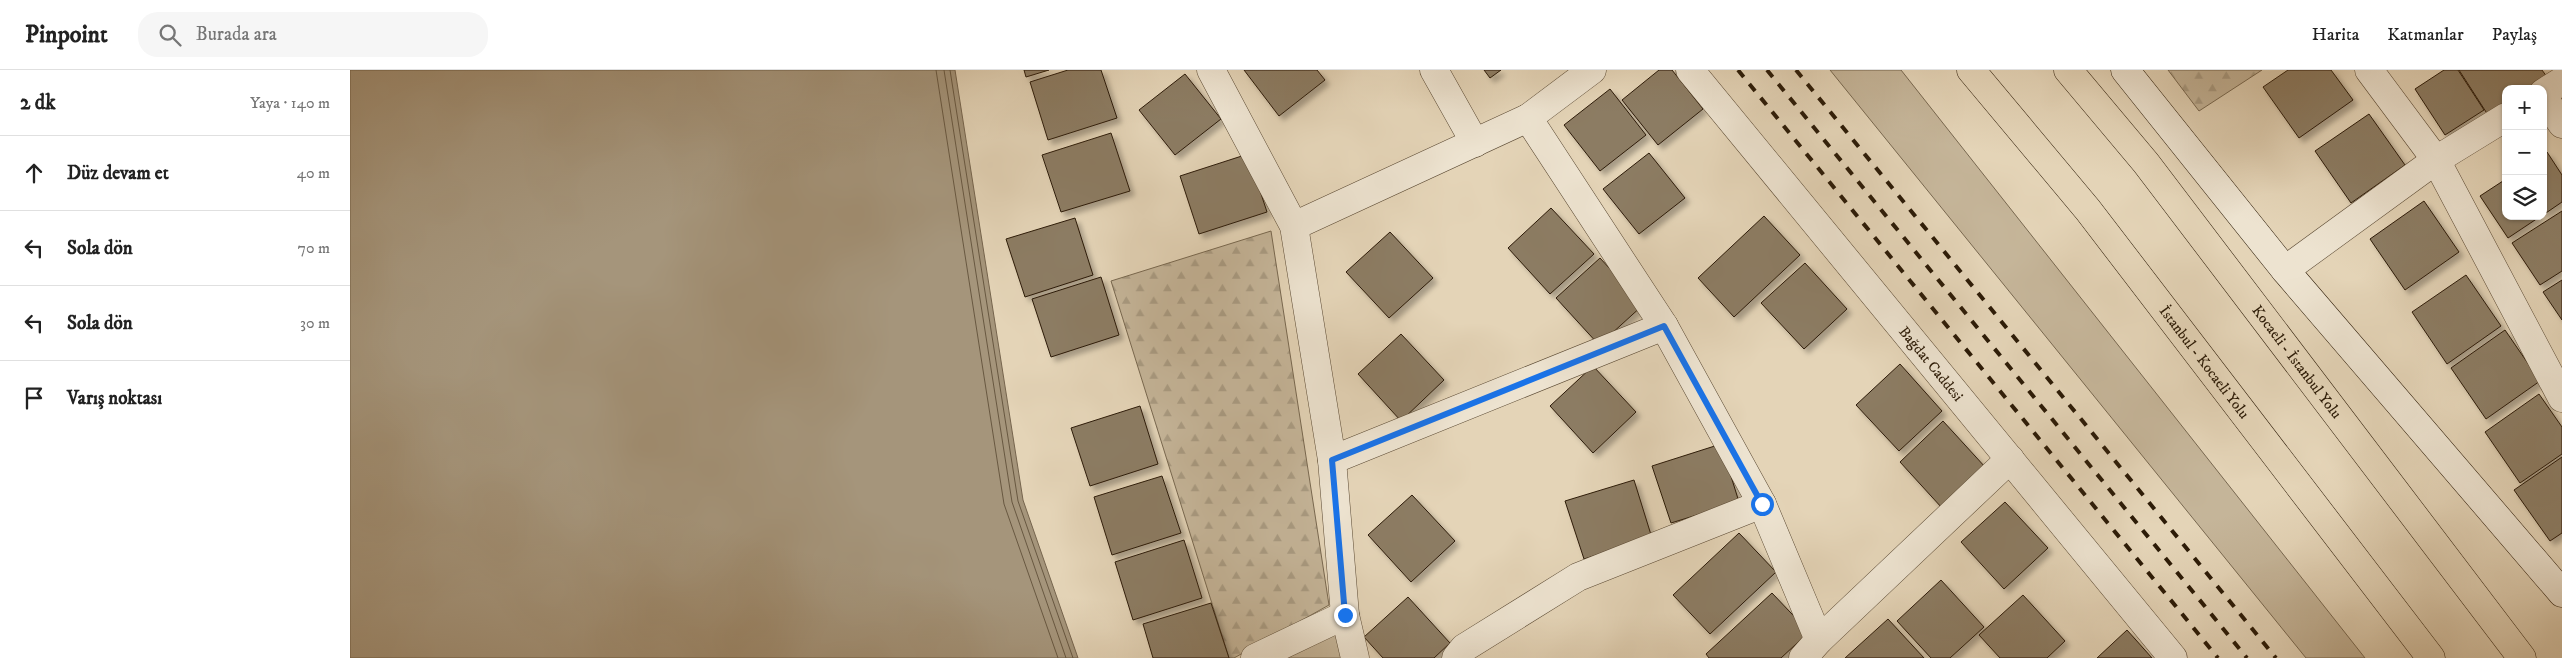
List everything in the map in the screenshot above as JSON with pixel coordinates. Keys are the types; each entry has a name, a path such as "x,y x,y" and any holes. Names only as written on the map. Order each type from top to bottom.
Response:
{"highway":[{"name":"İstanbul - Kocaeli Yolu","path":"1971,70 2088,210 2431,658"},
{"name":"Kocaeli - İstanbul Yolu","path":"2068,70 2146,163 2522,658"}],"street":[{"path":"1211,70 1294,226 1332,460 1345,615 1355,658"},
{"path":"1434,70 1475,143"},
{"path":"1294,226 1528,118 1592,70"},
{"name":"Bağdat Caddesi","path":"1690,70 2173,658"},
{"path":"2125,70 2285,270 2562,593"},
{"path":"2369,70 2436,160 2562,398"},
{"path":"2547,92 2562,81"},
{"path":"2547,101 2562,124"},
{"path":"1528,118 1664,326 1762,504 1811,649 2010,459"},
{"path":"2285,270 2436,160 2502,119"},
{"path":"1332,460 1664,326"},
{"path":"1456,658 1464,648 1578,577 1762,504"},
{"path":"1255,658 1345,615"}],"green space":[{"path":"1830,70 1901,70 2365,658 2306,658"},
{"path":"2168,70 2262,70 2199,111"},
{"path":"1271,231 1329,605 1234,658 1229,658 1111,281"},
{"path":"1345,615 1355,658 1255,658"}],"water":[{"path":"350,70 955,70 1023,500 1078,658 350,658"}],"building":[{"path":"1024,70 1049,70 1026,77"},
{"path":"1068,70 1101,70 1117,118 1048,140 1030,82"},
{"path":"1244,70 1317,70 1325,80 1279,116"},
{"path":"1484,70 1501,70 1490,78"},
{"path":"1659,70 1672,70 1703,109 1658,145 1622,100"},
{"path":"2288,70 2331,70 2353,100 2299,138 2263,87"},
{"path":"2444,70 2458,70 2484,110 2445,135 2415,89"},
{"path":"2459,70 2542,70 2547,77 2535,85 2502,85 2502,106 2488,115"},
{"path":"1185,74 1221,119 1175,155 1139,110"},
{"path":"1610,89 1646,135 1600,171 1564,125"},
{"path":"2369,114 2405,165 2351,203 2315,151"},
{"path":"1111,133 1130,191 1061,212 1042,155"},
{"path":"2547,152 2562,175 2562,202 2547,212"},
{"path":"1649,153 1685,198 1639,234 1603,189"},
{"path":"1248,154 1267,212 1199,234 1180,176"},
{"path":"2502,182 2502,220 2535,220 2508,238 2480,196"},
{"path":"2424,201 2459,252 2405,290 2370,239"},
{"path":"1551,208 1594,254 1550,294 1508,248"},
{"path":"2562,211 2562,271 2540,285 2512,243"},
{"path":"1764,216 1800,255 1734,317 1698,278"},
{"path":"1075,218 1093,275 1025,297 1006,239"},
{"path":"1390,232 1433,278 1389,318 1346,272"},
{"path":"1600,258 1643,305 1599,345 1556,298"},
{"path":"1805,263 1847,309 1804,349 1761,303"},
{"path":"2466,275 2501,326 2447,364 2412,312"},
{"path":"1101,277 1119,335 1051,357 1032,299"},
{"path":"2562,280 2562,320 2543,292"},
{"path":"2505,330 2540,381 2486,419 2451,368"},
{"path":"1401,334 1444,380 1401,421 1358,374"},
{"path":"1900,364 1942,411 1899,451 1856,405"},
{"path":"1593,366 1636,412 1593,453 1550,406"},
{"path":"2539,394 2562,427 2562,454 2520,483 2485,432"},
{"path":"1140,406 1158,464 1090,486 1071,428"},
{"path":"1943,421 1986,468 1942,508 1900,462"},
{"path":"1721,444 1739,502 1671,523 1652,466"},
{"path":"2562,457 2562,533 2550,541 2514,490"},
{"path":"1162,476 1181,533 1112,555 1094,497"},
{"path":"1634,480 1652,538 1584,559 1565,501"},
{"path":"1412,495 1455,541 1411,582 1368,535"},
{"path":"2005,502 2048,548 2004,589 1961,542"},
{"path":"1739,533 1776,572 1710,634 1673,595"},
{"path":"1184,540 1202,598 1133,620 1115,562"},
{"path":"1941,580 1984,627 1950,658 1931,658 1897,621"},
{"path":"1772,593 1809,632 1781,658 1709,658 1706,654"},
{"path":"2023,595 2065,641 2047,658 2000,658 1979,635"},
{"path":"1408,597 1450,643 1434,658 1383,658 1364,637"},
{"path":"1211,603 1229,658 1153,658 1143,624"},
{"path":"1888,619 1924,658 1845,658"},
{"path":"2127,630 2152,658 2097,658"}],"railway":[{"path":"1738,70 2218,658"},
{"path":"1767,70 2247,658"},
{"path":"1796,70 2276,658"}],"route":[{"path":"1345,615 1332,460 1664,326 1762,504"}]}
